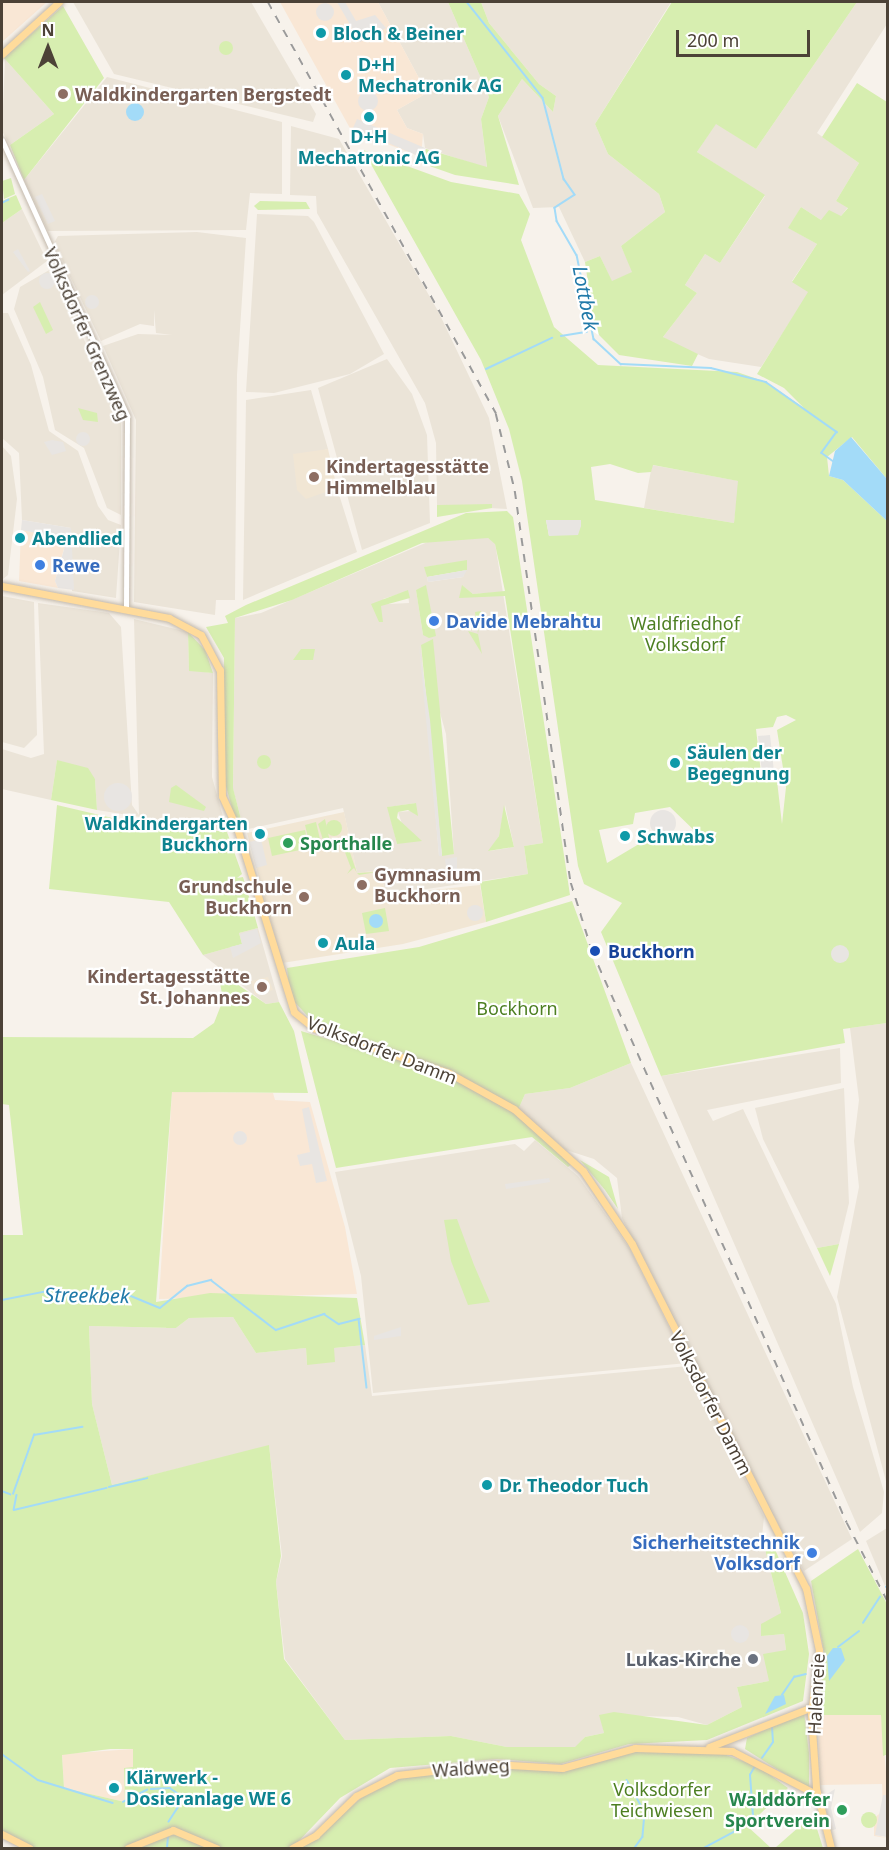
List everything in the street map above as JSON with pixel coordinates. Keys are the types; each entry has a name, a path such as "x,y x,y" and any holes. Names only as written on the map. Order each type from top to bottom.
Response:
{"main road":[{"path":"2,54 59,2"},
{"name":"Volksdorfer Damm","path":"2,586 183,622 214,651 220,670 222,796 238,831 292,1011 311,1026 430,1066 483,1090 531,1122 583,1171 638,1254 802,1576"},
{"name":"Halenreie","path":"802,1576 818,1642 812,1707 816,1794 831,1848"},
{"name":"Waldweg","path":"709,1748 812,1707"},
{"name":"Waldweg","path":"292,1848 316,1835 356,1796 402,1774 493,1764 557,1768 624,1750 709,1748 740,1753 816,1794"},
{"path":"128,1848 173,1830 216,1848"},
{"path":"2,1834 30,1848"}],"street":[{"name":"Volksdorfer Grenzweg","path":"2,140 127,416 126,609"}],"shaded area":[{"path":"2,2 47,2 2,42"},
{"path":"73,2 251,2 316,114 313,122 114,74"},
{"path":"280,2 378,2 427,93 397,110 407,128 423,134 421,157 351,130"},
{"path":"337,2 345,2 356,21 375,15 386,28 360,42"},
{"path":"378,2 448,2 489,97 481,119 487,168 425,148 423,134 407,128 397,110 427,93"},
{"path":"481,2 671,2 595,124 608,154 659,194 665,212 621,246 633,272 612,282 600,256 585,262 559,207 533,208 498,116 522,79 553,112 556,96 539,84 489,23"},
{"path":"857,2 887,2 887,24 817,133 859,163 836,201 848,207 841,216 821,220 801,207 789,228 817,244 792,281 809,292 761,367 709,359 674,344 663,337 697,293 685,285 705,254 720,263 765,196 697,152 716,123 756,149"},
{"path":"325,3 331,6 334,12 331,18 325,21 319,18 316,12 319,6"},
{"path":"5,59 54,114 10,145 2,131"},
{"path":"107,77 282,122 282,194 250,193 246,230 48,231 24,180"},
{"path":"368,91 375,94 378,101 375,108 368,111 361,108 358,101 361,94"},
{"path":"357,119 425,148 421,157 353,128"},
{"path":"291,126 339,139 438,311 489,418 507,509 437,505 436,443 425,403 317,213 316,196 290,195"},
{"path":"42,194 55,221 48,224 35,197"},
{"path":"22,209 47,261 2,295 2,223"},
{"path":"257,214 308,216 314,222 384,354 350,374 274,393 246,392"},
{"path":"197,232 246,238 237,375 235,600 216,600 215,615 134,602 136,420 103,346 138,334 172,335 156,333 154,310 154,326 140,324 101,341 54,243 58,236"},
{"path":"18,249 30,271 28,272 13,252"},
{"path":"51,269 121,419 121,515 107,508 84,448 55,430 43,377 14,309 20,287"},
{"path":"44,273 50,273 55,281 53,287 44,289 39,284 39,278"},
{"path":"89,295 95,295 99,302 95,309 89,309 85,305 85,299"},
{"path":"2,313 8,313 31,365 49,431 78,451 98,506 108,520 121,525 116,598 72,591 71,528 22,520 19,453 2,438"},
{"path":"387,359 412,394 427,435 430,523 362,550 318,388"},
{"path":"311,390 328,449 309,455 318,493 337,488 357,552 243,600 246,400"},
{"path":"83,432 88,434 90,439 88,444 83,446 78,444 76,439 78,434"},
{"path":"52,440 63,442 66,451 52,455 44,442"},
{"path":"2,446 11,456 17,499 8,575 3,579"},
{"name":"Kindertagesstätte Himmelblau","path":"328,449 337,488 306,499 297,490 293,454"},
{"path":"652,465 739,481 734,523 644,508"},
{"path":"22,520 71,528 74,590 58,588 55,581 67,539 21,530"},
{"path":"546,520 581,520 581,526 578,535 549,536"},
{"path":"21,530 67,538 55,581 58,588 19,581"},
{"path":"437,538 488,538 495,543 503,592 543,843 524,846 528,874 386,895 380,870 357,873 343,808 244,830 233,789 235,618 261,613","holes":["467,561 463,577 428,582 425,567","463,586 473,594 503,592 461,597","424,589 433,634 423,635 416,590","408,591 409,603 389,604 383,599","421,645 446,734 454,854 439,855","416,803 410,811 398,812 403,827 397,844 388,807","505,805 514,847 489,851 499,836"]},
{"path":"467,570 463,577 428,582 427,577"},
{"path":"2,596 34,602 37,735 24,748 2,742"},
{"path":"38,603 109,613 121,627 132,805 139,815 134,619 188,632 189,670 213,673 212,777 227,831 97,810 95,779 57,760 51,800 2,789 2,749 31,758 44,754"},
{"path":"419,645 430,720 442,856 439,856"},
{"path":"770,735 774,772 762,773 758,736"},
{"path":"118,783 128,787 132,797 128,807 118,811 108,807 104,797 108,787"},
{"path":"663,810 672,814 676,823 672,832 663,836 654,832 650,823 654,814"},
{"name":"Gymnasium Buckhorn","path":"344,812 357,873 380,870 386,895 480,885 486,922 403,944 282,963 247,833"},
{"path":"261,839 267,865 256,868 249,842"},
{"path":"457,857 457,883 448,884 445,859"},
{"path":"475,905 481,907 483,913 481,919 475,921 469,919 467,913 469,907"},
{"path":"258,928 279,1002 266,1004 203,955 242,944 239,933"},
{"path":"257,929 261,943 233,958 230,947 242,944 240,934"},
{"path":"840,945 846,948 849,954 846,960 840,963 834,960 831,954 834,948"},
{"name":"Kindertagesstätte St. Johannes","path":"268,977 273,990 255,995 251,981"},
{"path":"887,1023 887,1485 837,1297 859,1187 854,1141 859,1100 850,1028"},
{"path":"840,1048 841,1083 707,1110 713,1121 743,1109 836,1304 853,1387 884,1492 882,1513 860,1532 661,1076"},
{"path":"631,1063 852,1539 804,1571 733,1443 622,1218 617,1178 594,1159 566,1150 518,1110 525,1094 570,1088"},
{"path":"844,1088 849,1203 839,1244 817,1248 763,1139 755,1108"},
{"path":"172,1092 273,1093 275,1100 310,1102 345,1227 357,1294 159,1299"},
{"path":"309,1107 327,1181 316,1183 312,1164 300,1166 297,1155 310,1152 302,1109"},
{"path":"237,1131 243,1131 247,1138 243,1145 237,1145 233,1141 233,1135"},
{"path":"535,1140 578,1176 630,1249 687,1363 373,1393 361,1276 335,1172 515,1144 524,1151"},
{"path":"549,1178 550,1182 506,1189 505,1184"},
{"path":"233,1317 256,1353 306,1348 307,1365 334,1348 365,1345 372,1396 688,1366 764,1517 762,1537 781,1613 761,1636 784,1634 786,1650 769,1681 737,1687 742,1707 707,1725 678,1717 600,1715 604,1733 585,1737 576,1747 507,1747 451,1736 345,1740 285,1659 276,1582 282,1556 269,1446 112,1485 92,1404 89,1326 176,1328 189,1318"},
{"path":"401,1327 401,1336 374,1340 374,1336"},
{"path":"887,1528 888,1581 885,1586 866,1541"},
{"path":"736,1625 744,1625 749,1630 747,1641 736,1643 731,1638 731,1630"},
{"path":"881,1714 888,1795 876,1835 887,1838 874,1836 874,1818 883,1811 882,1784 820,1785 818,1715"},
{"path":"133,1749 133,1768 124,1768 125,1802 64,1788 62,1754"},
{"path":"835,1789 831,1808 836,1829 830,1831 824,1796"},
{"path":"883,1795 887,1795 887,1837 875,1835"}],"green space":[{"path":"448,2 481,2 489,23 539,84 556,96 553,112 522,79 498,116 519,185 455,175 421,163 426,149 487,167 481,119 489,97"},
{"path":"672,2 857,2 756,149 716,124 697,152 765,195 720,263 705,254 685,285 697,293 663,337 698,354 692,366 619,355 595,331 585,262 600,256 612,281 632,272 621,246 665,212 659,194 608,154 595,124"},
{"path":"63,6 104,78 24,180 10,145 54,114 4,58"},
{"path":"223,41 229,41 233,48 229,55 223,55 219,51 219,45"},
{"name":"Waldfriedhof Volksdorf","path":"857,83 887,102 887,479 852,437 827,457 829,476 843,480 887,521 887,1023 843,1029 845,1043 661,1076 601,932 622,903 584,884 578,866 522,481 509,429 481,360 363,150 451,182 519,194 530,214 521,240 554,327 598,365 737,372 766,382 804,408 784,388 757,374 808,292 792,282 817,244 788,228 801,207 821,220 829,210 841,216 848,208 836,201 859,163 822,137","holes":["610,464 638,473 651,472 653,465 738,481 734,523 595,500 591,467","546,520 581,520 581,526 549,536","786,715 796,720 777,730 786,787 782,824 776,772 761,773 756,729 773,727 777,717","670,807 699,835 639,844 607,863 599,830 633,824 635,813"]},
{"path":"11,178 15,194 4,199 2,181"},
{"path":"16,195 22,209 2,223 2,201"},
{"path":"260,201 306,202 310,209 258,210 254,206"},
{"path":"40,302 53,330 46,334 33,307"},
{"path":"78,408 97,413 98,422 83,420"},
{"path":"492,504 492,508 437,517 437,505"},
{"path":"507,511 513,517 570,895 486,922 480,882 528,874 524,846 543,843 505,596 459,598 462,585 473,594 505,591 495,544 488,538 422,543 292,600 235,618 233,788 243,827 237,827 223,775 224,658 206,627 228,623 225,616 246,605 466,513"},
{"path":"467,560 467,570 427,577 424,567"},
{"path":"426,585 436,636 429,638 423,635 416,590"},
{"path":"408,590 410,598 381,606 383,622 379,622 371,604"},
{"path":"481,611 478,634 475,612"},
{"path":"468,631 478,634 482,654"},
{"path":"188,632 205,650 213,673 189,671"},
{"path":"433,639 454,854 442,856 421,645"},
{"path":"301,649 315,649 313,660 293,660"},
{"path":"264,755 269,757 271,762 269,767 264,769 259,767 257,762 259,757"},
{"path":"57,760 88,768 95,779 97,810 51,800"},
{"path":"176,785 206,807 204,811 169,802 171,788"},
{"path":"416,803 418,816 408,810 398,812 397,818 422,841 397,844 387,807"},
{"path":"57,805 125,821 227,832 242,874 237,878 243,877 250,900 245,905 251,903 258,928 239,933 242,944 203,955 169,902 49,889"},
{"path":"504,805 514,847 488,851 499,836"},
{"path":"325,819 330,842 324,843 318,824"},
{"name":"Sporthalle","path":"334,820 342,828 334,836 326,828"},
{"path":"316,822 322,848 311,850 305,825"},
{"name":"Sporthalle","path":"305,830 309,848 272,856 268,838"},
{"path":"346,841 357,873 354,868 347,874 351,868 341,842"},
{"name":"Bockhorn","path":"572,901 631,1063 570,1088 525,1094 518,1110 447,1070 314,1023 290,997 287,968 419,947"},
{"path":"385,908 389,931 366,934 362,913"},
{"path":"218,971 266,1004 279,1002 294,1031 308,1093 172,1092 156,1302 210,1293 357,1298 365,1345 334,1348 335,1362 307,1365 306,1348 256,1353 233,1317 189,1318 176,1328 89,1326 92,1404 112,1485 269,1445 281,1556 276,1582 284,1659 345,1740 451,1736 507,1747 575,1747 585,1737 604,1733 599,1715 614,1712 707,1725 742,1707 737,1687 769,1681 763,1654 786,1650 784,1634 761,1636 761,1624 781,1613 762,1537 770,1538 803,1613 809,1654 803,1701 707,1740 629,1744 560,1764 497,1759 390,1768 340,1798 292,1848 216,1848 178,1830 128,1848 30,1848 2,1834 2,1235 23,1235 9,1105 2,1104 2,1037 193,1038 214,1023 223,1000","holes":["110,1749 133,1749 133,1767 124,1768 125,1802 64,1788 62,1755"]},
{"path":"301,1031 444,1074 506,1107 573,1163 568,1167 532,1137 336,1168"},
{"path":"580,1160 609,1177 618,1209 605,1190"},
{"path":"457,1219 490,1302 468,1305 451,1261 444,1220"},
{"path":"839,1244 830,1276 817,1248"},
{"path":"858,1549 887,1604 888,1754 883,1756 881,1715 818,1715 825,1658 811,1581"},
{"path":"804,1712 809,1753 809,1789 745,1749 747,1738"},
{"name":"Volksdorfer Teichwiesen","path":"715,1751 759,1767 788,1788 747,1826 771,1848 301,1848 371,1790 403,1777 498,1767 564,1772 618,1752"},
{"path":"869,1812 875,1814 877,1820 875,1826 869,1828 863,1826 861,1820 863,1814"},
{"path":"813,1816 823,1848 775,1848 808,1819"},
{"path":"172,1834 186,1836 211,1848 138,1848"}],"water":[{"path":"135,103 141,106 144,112 141,118 135,121 129,118 126,112 129,106"},
{"path":"851,437 887,479 887,521 843,480 829,476 835,451"},
{"path":"373,914 379,914 383,921 379,928 373,928 369,924 369,918"},
{"path":"833,1648 841,1648 845,1660 829,1681 827,1656"},
{"path":"784,1695 786,1704 765,1714 775,1696"}],"waterway":[{"name":"Lottbek","path":"467,2 543,98 564,179 575,195 555,208 557,221 577,255 594,339 621,364 711,368 766,382 837,432 822,453 833,461"},
{"path":"2,203 8,200"},
{"path":"561,336 587,332"},
{"path":"486,369 552,338"},
{"name":"Streekbek","path":"2,1300 53,1290 89,1296 119,1291 160,1308 187,1286 211,1280 276,1330 324,1314 339,1324 359,1319 367,1388"},
{"path":"13,1494 34,1435 82,1427"},
{"path":"109,1487 147,1478"},
{"path":"17,1495 14,1510 106,1488"},
{"path":"2,1491 10,1494"},
{"path":"863,1623 880,1597"},
{"path":"838,1647 859,1631"},
{"path":"782,1695 794,1677 806,1674"},
{"path":"762,1758 773,1742 772,1727"},
{"path":"2,1754 38,1780 113,1803"},
{"path":"745,1825 753,1816 750,1775 755,1766"},
{"path":"627,1780 645,1813 643,1837 635,1848"},
{"path":"151,1789 170,1788 180,1795 180,1805 169,1822"},
{"path":"123,1802 147,1790"},
{"path":"704,1848 743,1827"},
{"path":"167,1848 168,1836"}],"railway":[{"path":"268,2 496,414 515,491 571,883 592,951 847,1523 888,1602"}],"place":[{"name":"Bloch & Beiner","path":"321,33"},
{"name":"D+H Mechatronik AG","path":"346,75"},
{"name":"Waldkindergarten Bergstedt","path":"63,94"},
{"name":"D+H Mechatronic AG","path":"369,117"},
{"name":"Kindertagesstätte Himmelblau","path":"314,477"},
{"name":"Abendlied","path":"20,538"},
{"name":"Rewe","path":"40,565"},
{"name":"Davide Mebrahtu","path":"434,621"},
{"name":"Säulen der Begegnung","path":"675,763"},
{"name":"Waldkindergarten Buckhorn","path":"260,834"},
{"name":"Schwabs","path":"625,836"},
{"name":"Sporthalle","path":"288,843"},
{"name":"Gymnasium Buckhorn","path":"362,885"},
{"name":"Grundschule Buckhorn","path":"304,897"},
{"name":"Aula","path":"323,943"},
{"name":"Buckhorn","path":"595,951"},
{"name":"Kindertagesstätte St. Johannes","path":"262,987"},
{"name":"Dr. Theodor Tuch","path":"487,1485"},
{"name":"Sicherheitstechnik Volksdorf","path":"812,1553"},
{"name":"Lukas-Kirche","path":"753,1659"},
{"name":"Klärwerk - Dosieranlage WE 6","path":"114,1788"},
{"name":"Walddörfer Sportverein","path":"842,1810"}]}
